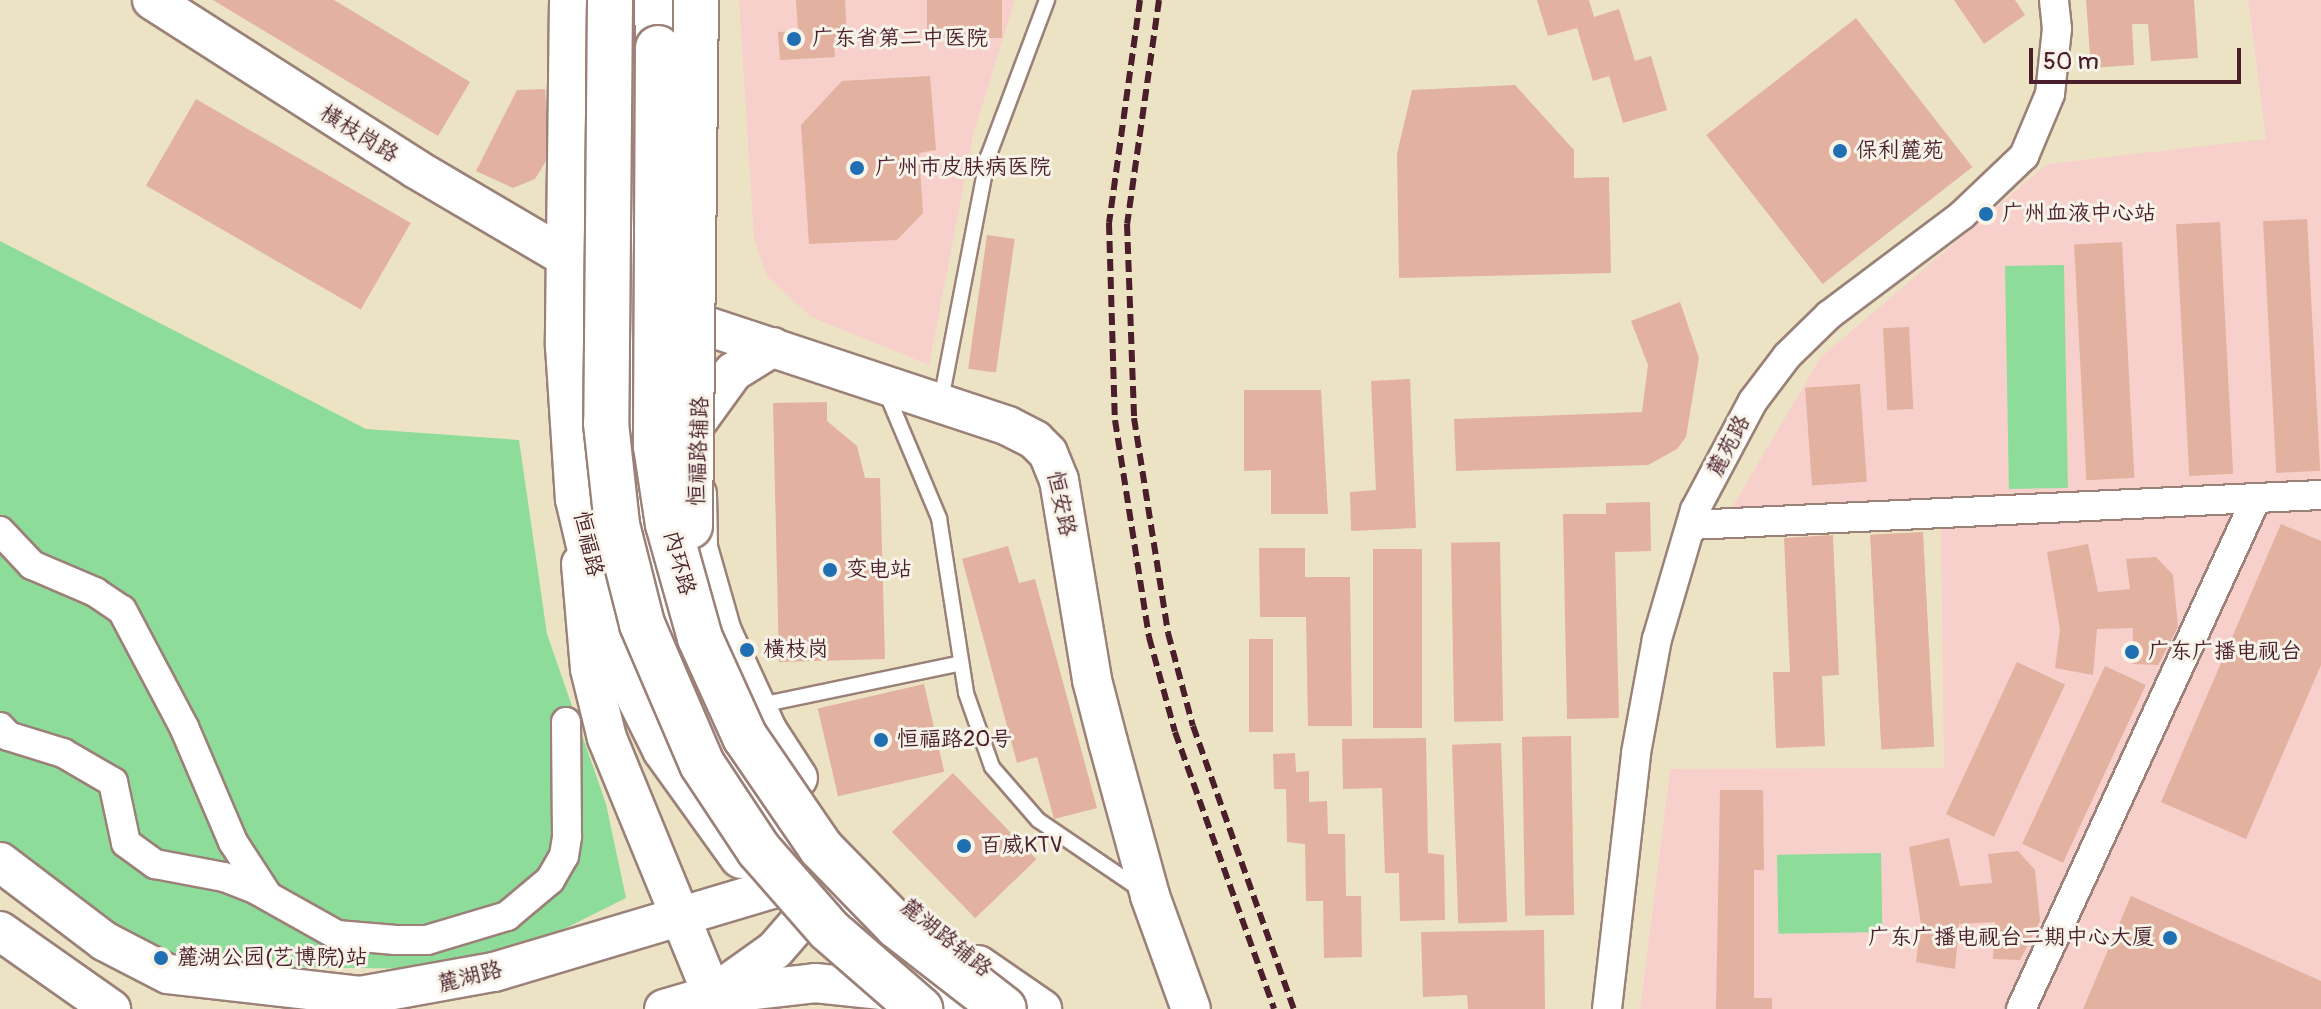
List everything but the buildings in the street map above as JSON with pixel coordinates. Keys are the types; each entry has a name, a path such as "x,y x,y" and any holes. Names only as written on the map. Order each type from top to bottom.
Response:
{"main road":[{"name":"恒福路","path":"572,0 568,346 578,499 604,609 640,699 700,802 772,889 810,901"},
{"path":"610,0 606,423 617,525 642,624 702,764 759,850 829,930 903,1003"},
{"name":"恒福路","path":"638,0 634,442 642,521 662,607 701,712 810,901 903,1003"},
{"name":"内环路","path":"657,0 656,446 677,562 714,673 751,747 821,848 897,926 1004,1009"},
{"path":"696,0 690,532 695,590 714,673"},
{"path":"810,901 900,957 971,1009"}],"street":[{"name":"横枝岗路","path":"152,0 391,154 571,260"},
{"name":"恒福路辅路","path":"711,0 697,515 706,586 756,706 797,777 857,860"},
{"name":"麓苑路","path":"1607,1009 1636,753 1657,639 1691,525 1753,401 1787,356 1829,315 1962,215 2024,156 2050,94 2057,29 2054,0"},
{"name":"恒安路","path":"571,260 633,296 704,328 773,347 940,402 1035,440 1054,466 1092,680 1150,896 1191,1009"},
{"path":"699,419 733,372 773,347"},
{"path":"1691,525 2321,495"},
{"path":"578,499 583,613 598,705 620,772 715,1002"},
{"path":"2021,1009 2256,499"},
{"path":"642,521 697,515"},
{"path":"0,531 32,565 95,592 122,610 184,727 233,842 266,893"},
{"path":"0,727 8,736 63,753 113,782 126,843 135,853 155,864 224,877 266,893 310,924 337,935 427,940 507,916 550,880 564,856 566,722"},
{"name":"麓湖路辅路","path":"857,860 918,917 1042,1009"},
{"name":"麓湖路","path":"0,862 104,941 168,974 308,993 391,994 432,987 682,920 772,889"},
{"path":"715,1002 775,950 810,901"},
{"path":"2,937 111,1009"},
{"path":"664,1009 715,1002 782,986 815,983 903,1003"},
{"path":"752,1009 782,986"}],"lane":[{"path":"940,402 988,157 1047,0"},
{"path":"883,384 939,518 966,693 992,767 1038,820 1150,896"},
{"path":"756,706 961,663"}],"shaded area":[{"name":"广州市皮肤病医院","path":"739,0 1015,0 974,132 929,365 811,317 767,276 754,239"},
{"name":"广东广播电视台","path":"2248,0 2321,0 2321,1009 1640,1009 1670,769 1944,768 1941,522 1722,524 1821,357 2047,164 2266,139"}],"green space":[{"path":"0,241 366,429 519,440 547,634 606,804 626,898 558,932 439,969 203,966 59,921 0,876"},
{"path":"2064,265 2068,488 2009,489 2005,266"},
{"path":"1881,853 1882,932 1778,934 1777,855"}],"railway":[{"path":"1140,0 1109,223 1115,420 1149,637 1175,732 1274,1009"},
{"path":"1159,0 1127,224 1134,418 1168,633 1193,726 1294,1009"}],"place":[{"name":"广东省第二中医院","path":"794,39"},
{"name":"保利麓苑","path":"1840,151"},
{"name":"广州市皮肤病医院","path":"857,168"},
{"name":"广州血液中心站","path":"1986,214"},
{"name":"变电站","path":"830,570"},
{"name":"横枝岗","path":"747,650"},
{"name":"广东广播电视台","path":"2132,652"},
{"name":"恒福路20号","path":"881,740"},
{"name":"百威KTV","path":"964,846"},
{"name":"广东广播电视台二期中心大厦","path":"2170,938"},
{"name":"麓湖公园(艺博院)站","path":"161,958"}]}
